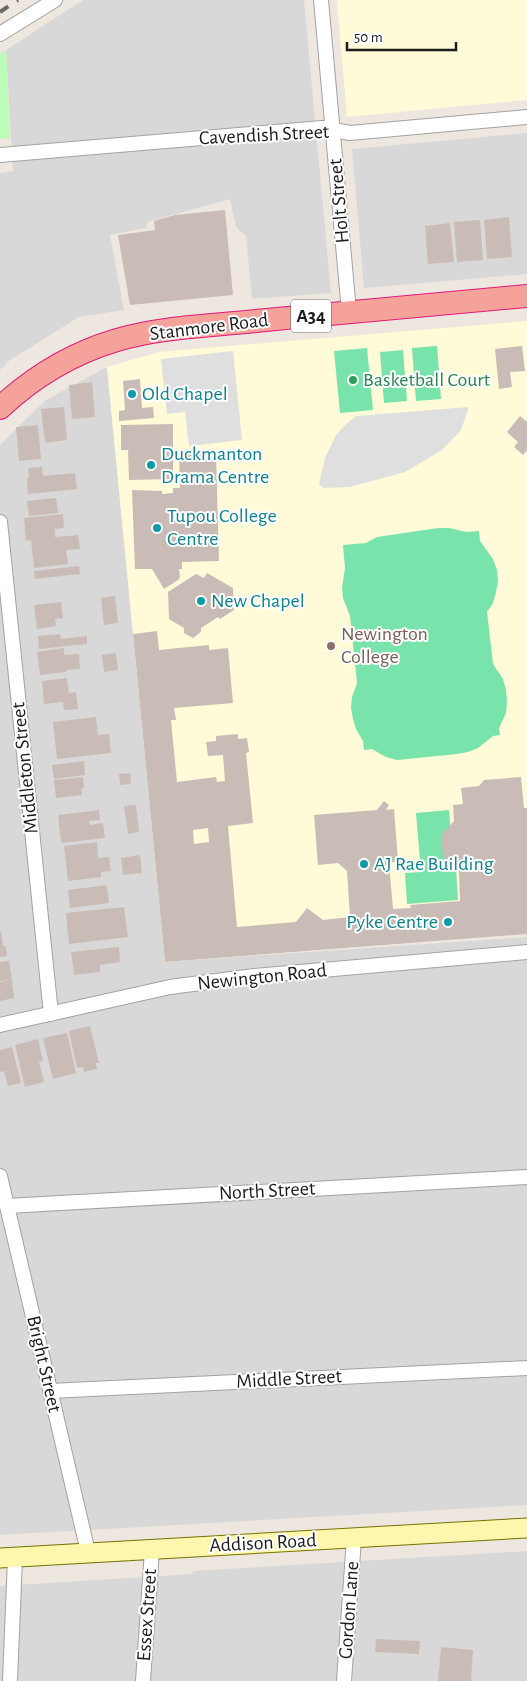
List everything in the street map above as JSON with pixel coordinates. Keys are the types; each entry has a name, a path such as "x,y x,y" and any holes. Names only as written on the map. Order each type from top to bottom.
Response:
{"highway":[{"name":"Stanmore Road","path":"1,411 20,390 59,363 116,340 162,331 527,296"}],"main road":[{"name":"Addison Road","path":"8,1558 527,1528"}],"street":[{"path":"0,34 55,0"},
{"name":"Holt Street","path":"321,0 349,312"},
{"name":"Cavendish Street","path":"0,155 322,128 350,133 527,117"},
{"name":"Middleton Street","path":"0,522 51,1014"},
{"name":"Newington Road","path":"0,1025 170,987 254,976 527,952"},
{"name":"Bright Street","path":"0,1176 88,1552"},
{"name":"North Street","path":"7,1206 527,1177"},
{"name":"Middle Street","path":"50,1391 527,1368"},
{"name":"Gordon Lane","path":"344,1681 354,1538"},
{"name":"Essex Street","path":"143,1681 152,1550"},
{"path":"8,1558 10,1681"}],"shaded area":[{"path":"83,0 304,0 331,293 252,299 246,236 236,227 230,199 148,222 146,228 110,235 124,310 79,317 10,360 0,370 0,173 13,171 6,50"},
{"path":"337,0 527,0 527,100 347,117"},
{"path":"527,133 527,274 364,288 352,149"},
{"name":"Newington College","path":"527,321 527,934 165,962 107,367 159,352"},
{"path":"233,351 242,440 189,446 185,412 167,414 161,359"},
{"path":"107,367 165,962 527,937 527,1505 0,1535 0,445 46,400"},
{"path":"469,407 461,430 442,450 405,472 350,487 323,488 319,484 325,458 336,435 357,416"},
{"path":"527,1551 527,1681 0,1681 0,1586 192,1574 193,1571"}],"green space":[{"path":"6,50 10,138 0,139 0,54"},
{"path":"437,346 441,399 416,401 412,348"},
{"name":"Basketball Court","path":"367,348 373,410 340,413 334,351"},
{"path":"403,350 407,401 384,403 380,352"},
{"path":"449,528 466,532 479,531 480,541 493,559 498,581 493,603 487,612 493,664 503,679 506,690 506,713 499,728 500,735 493,736 478,748 457,754 397,760 386,757 372,749 364,750 363,741 353,719 352,697 357,683 350,616 343,598 342,588 345,568 343,545 366,543 377,537"},
{"path":"449,810 453,869 456,869 458,900 407,904 405,873 421,872 416,813"}],"building":[{"path":"225,210 233,295 130,305 118,235 155,230 154,221 175,215"},
{"path":"509,217 512,257 487,259 484,220"},
{"path":"480,220 483,260 457,262 454,222"},
{"path":"450,223 454,262 428,264 425,226"},
{"path":"522,346 525,371 510,372 512,387 499,389 495,349"},
{"name":"Old Chapel","path":"140,379 142,408 153,407 154,418 119,421 119,411 125,410 123,381"},
{"path":"92,382 95,417 72,419 69,385"},
{"path":"64,407 67,440 45,443 41,409"},
{"path":"520,416 527,422 527,450 523,455 514,447 518,442 507,432"},
{"name":"Duckmanton Drama Centre","path":"173,424 173,479 129,480 128,450 121,450 121,425"},
{"path":"38,425 41,459 19,461 16,427"},
{"path":"216,454 219,561 182,562 182,569 179,569 180,577 178,580 164,589 152,569 135,569 132,490 162,491 162,494 173,493 173,488 180,488 179,455"},
{"path":"42,467 43,476 75,473 77,489 28,494 28,468"},
{"path":"56,498 58,513 29,516 27,501"},
{"path":"63,514 64,528 55,529 55,537 78,535 80,549 66,550 68,564 34,568 31,540 26,541 24,518"},
{"path":"79,566 80,574 35,579 34,571"},
{"name":"New Chapel","path":"207,573 233,588 234,610 220,619 218,617 201,628 201,632 193,638 184,633 184,628 169,619 168,592 196,574 204,578"},
{"path":"115,596 118,623 104,625 101,598"},
{"path":"61,602 63,618 55,619 56,626 37,629 34,605"},
{"path":"157,631 159,650 209,645 209,650 228,648 233,703 174,708 176,720 171,720 177,782 216,777 217,782 225,781 223,755 208,756 206,742 216,741 216,736 238,734 238,739 247,738 249,752 246,753 253,823 228,826 237,927 296,922 307,908 323,920 350,917 347,871 338,863 318,865 314,815 377,810 384,801 389,805 386,810 394,809 398,861 389,863 393,909 411,908 410,905 460,901 459,871 443,857 441,835 454,821 453,805 463,804 461,788 479,786 484,780 521,777 524,808 527,808 527,934 165,962 133,634","holes":["208,828 209,842 194,844 193,830"]},
{"path":"60,634 61,639 87,636 87,644 39,649 38,636"},
{"path":"64,648 64,655 79,654 80,669 40,675 37,652"},
{"path":"116,653 118,670 104,672 102,655"},
{"path":"67,678 69,693 76,692 78,709 64,710 63,702 44,704 42,681"},
{"path":"96,717 98,735 109,734 111,753 57,759 53,722"},
{"path":"84,761 85,775 54,779 52,765"},
{"path":"130,773 131,784 120,785 119,774"},
{"path":"83,777 84,788 81,789 82,795 56,798 54,780"},
{"path":"136,805 139,832 128,834 124,806"},
{"path":"99,810 100,820 89,821 90,825 103,823 105,838 61,843 58,815"},
{"path":"97,842 98,858 109,857 111,871 101,872 101,877 68,881 64,846"},
{"path":"140,855 142,873 123,875 121,858"},
{"path":"107,885 109,903 70,908 68,890"},
{"path":"124,907 128,937 69,944 66,913"},
{"path":"0,931 3,946 6,946 7,956 0,957"},
{"path":"119,947 120,962 100,965 100,972 74,975 71,952"},
{"path":"9,961 12,980 0,981 0,962"},
{"path":"12,980 14,998 0,1001 0,982"},
{"path":"90,1026 99,1063 96,1063 97,1069 84,1072 83,1067 77,1068 69,1031"},
{"path":"67,1033 76,1073 53,1079 43,1038"},
{"path":"38,1039 43,1061 39,1062 44,1082 25,1087 15,1045"},
{"path":"12,1047 21,1083 8,1086 4,1071 0,1072 0,1050"},
{"path":"376,1639 420,1641 419,1654 375,1652"},
{"path":"441,1647 473,1650 471,1681 438,1681"}],"railway":[{"path":"0,12 18,0"}],"place":[{"name":"Basketball Court","path":"353,380"},
{"name":"Old Chapel","path":"132,394"},
{"name":"Duckmanton Drama Centre","path":"151,465"},
{"name":"Tupou College Centre","path":"157,528"},
{"name":"New Chapel","path":"201,601"},
{"name":"Newington College","path":"331,646"},
{"name":"AJ Rae Building","path":"364,864"},
{"name":"Pyke Centre","path":"448,922"}]}
